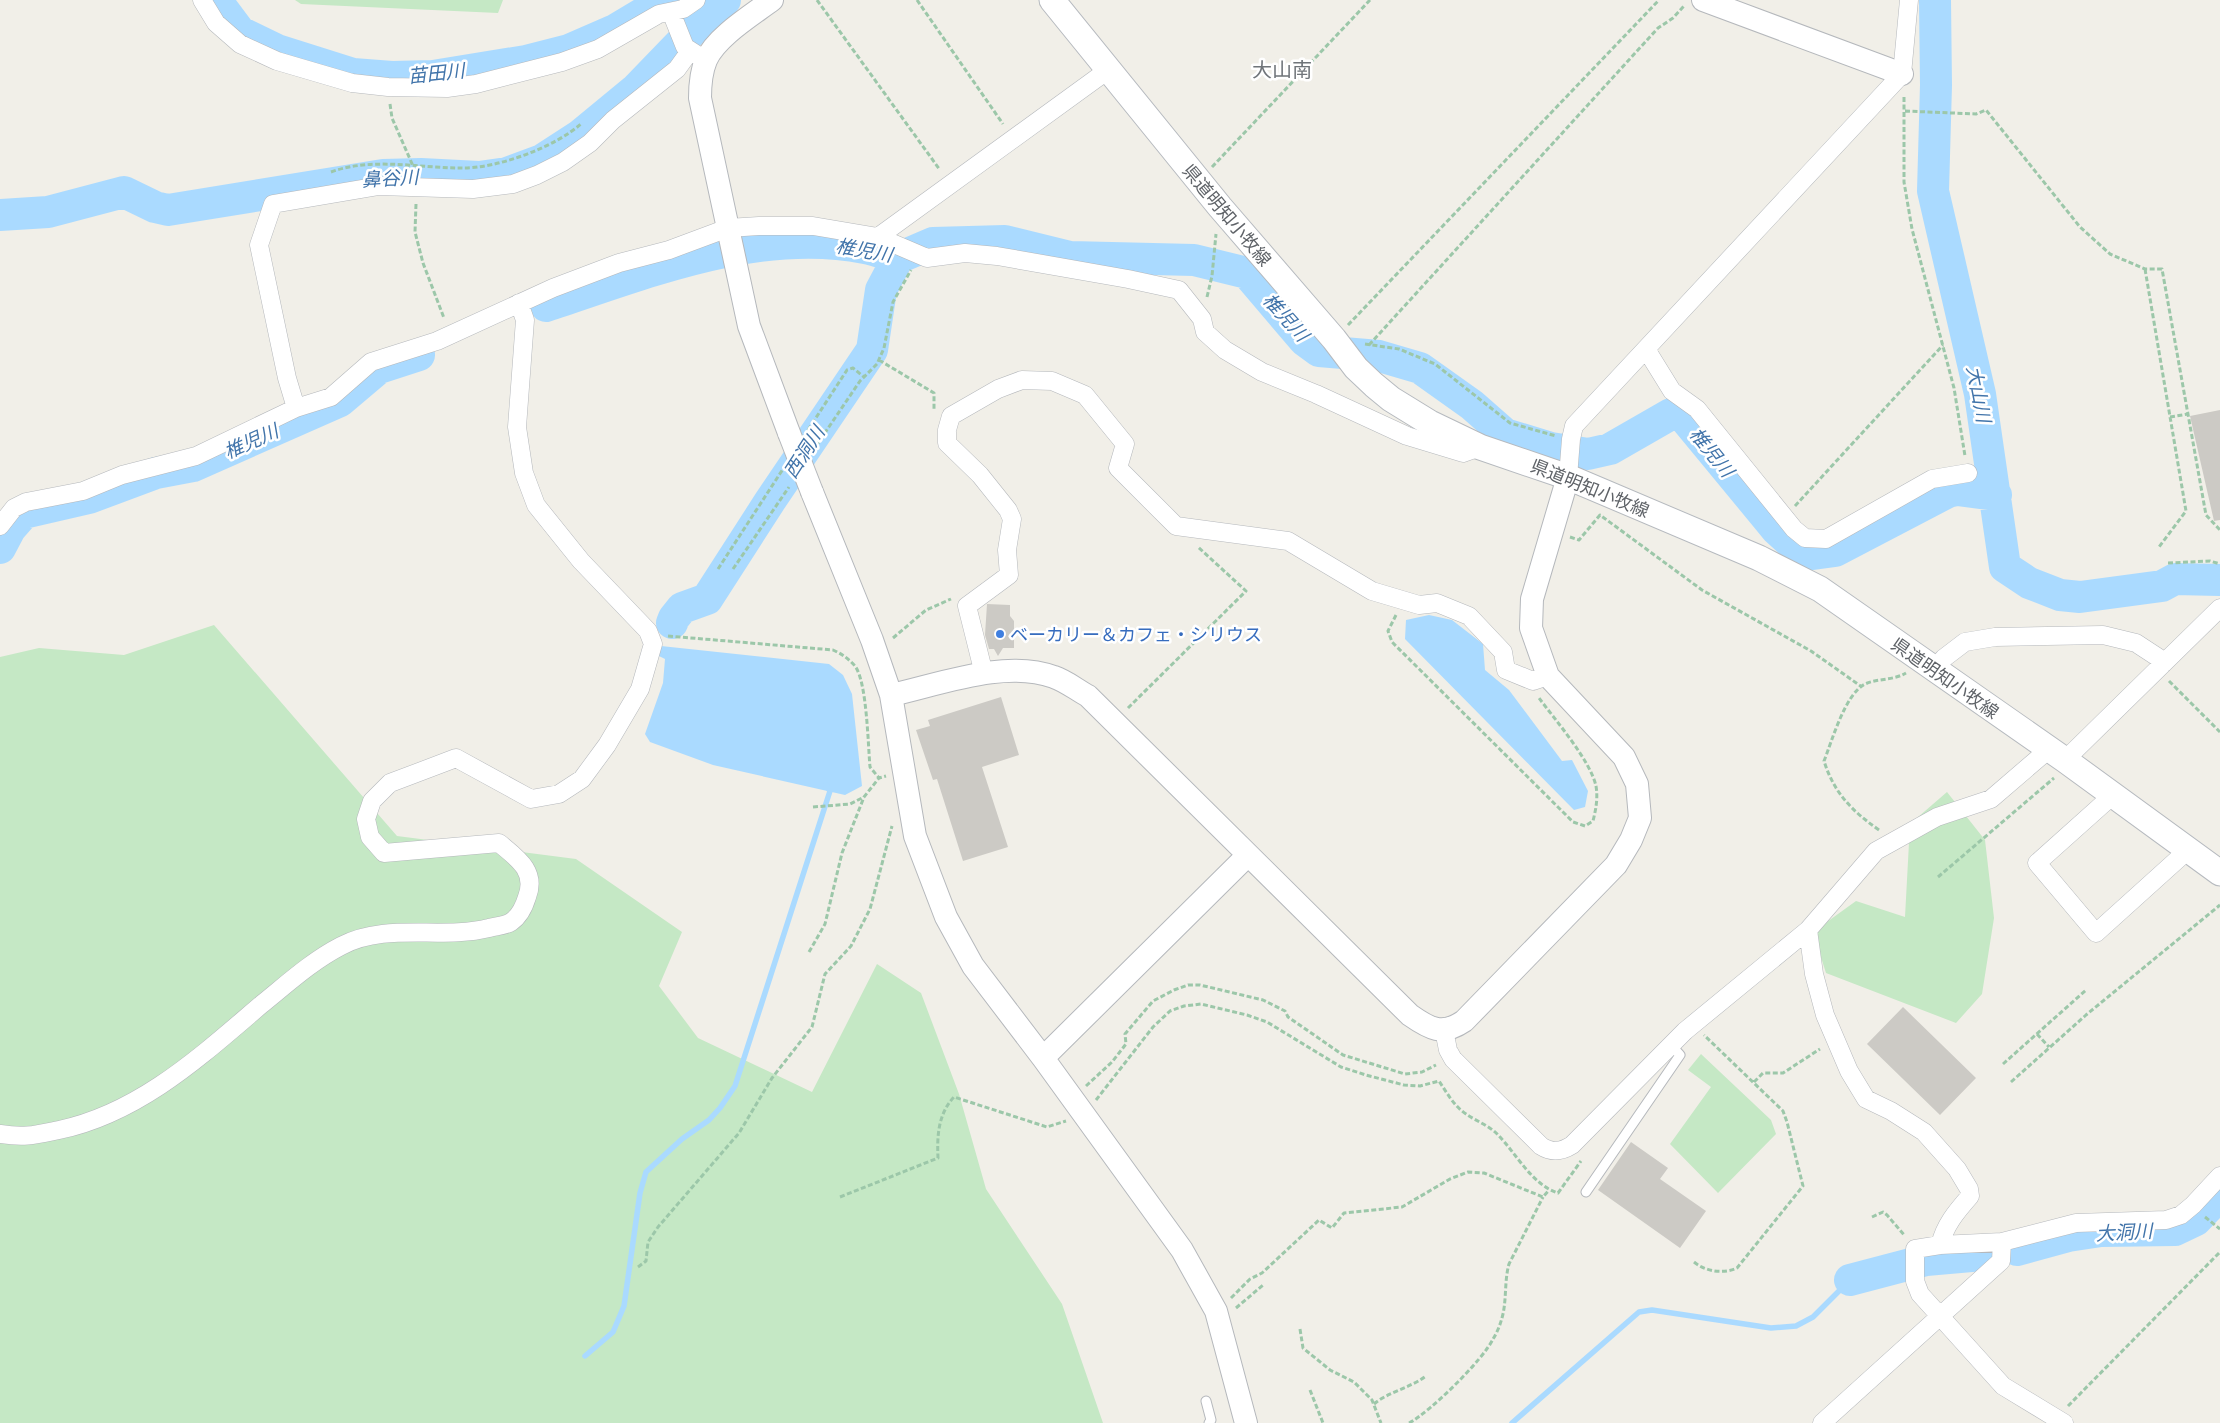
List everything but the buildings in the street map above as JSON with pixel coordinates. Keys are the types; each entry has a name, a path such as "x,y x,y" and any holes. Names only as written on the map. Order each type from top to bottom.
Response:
{"main road":[{"name":"県道明知小牧線","path":"1052,0 1198,182 1340,334 1356,368 1390,399 1430,423 1480,447 1569,471 1759,558 1812,585 2061,758 2220,873"}],"street":[{"path":"202,0 216,23 240,44 276,61 352,83 388,87 447,88 476,84 562,62 598,49 659,14 683,9 696,0"},
{"path":"296,408 287,378 259,245 273,204 379,186 474,189 513,184 537,175 563,162 590,144 613,120 694,53 723,38 772,0"},
{"path":"1703,0 1902,74"},
{"path":"891,696 999,670 1025,670 1055,677 1088,696 1410,1015 1428,1028 1444,1030 1464,1021 1616,866 1632,840 1640,818 1638,784 1624,757 1548,676 1531,628 1532,598 1569,471 1574,426 1902,74 1909,0"},
{"path":"671,12 678,30 694,53 700,77 700,98 748,326 789,433 803,485 876,652 891,696 915,836 946,918 973,966 1043,1058 1182,1250 1216,1311 1246,1423"},
{"path":"878,237 1108,70"},
{"path":"0,526 14,508 26,502 83,491 122,475 196,456 296,408 331,397 371,362 437,341 552,288 618,263 729,233 813,226 878,237 927,258 965,252 997,256 1179,290 1202,319 1205,332 1225,350 1262,372 1316,394 1407,436 1463,453 1480,447"},
{"path":"0,1134 22,1137 75,1126 113,1112 149,1093 197,1060 307,967 342,945 372,934 469,933 510,922 522,910 531,888 524,864 499,843 384,853 370,837 366,819 372,800 390,783 456,758 531,799 559,794 582,779 607,745 640,689 653,644 648,631 581,561 536,505 524,473 517,427 525,320 519,303"},
{"path":"1646,348 1672,391 1697,409 1794,530 1805,538 1826,539 1932,479 1968,473"},
{"path":"984,674 968,606 1009,575 1007,550 1012,529 1012,519 1008,510 980,475 947,443 947,430 951,416 998,389 1022,380 1052,380 1085,395 1125,444 1118,468 1176,526 1288,541 1372,591 1419,605 1437,603 1469,616 1503,652 1506,670 1533,681 1548,676"},
{"path":"1444,1030 1448,1050 1453,1059 1541,1146 1548,1150 1556,1151 1572,1145 1671,1045 1808,930 1876,851 1937,817 1990,799 2061,758 2164,663 2220,608"},
{"path":"1927,666 1944,658 1966,642 1995,637 2103,635 2136,643 2164,663"},
{"path":"2113,795 2037,863 2096,933 2188,850"},
{"path":"1043,1058 1248,855"},
{"path":"1808,930 1814,974 1825,1015 1849,1071 1866,1099 1891,1111 1924,1132 1957,1169 1969,1189 1970,1196 1944,1231 1940,1245"},
{"path":"2061,1420 2003,1386 1920,1294 1915,1281 1915,1258 1940,1245 2002,1242 2076,1223 2166,1220 2181,1215 2220,1176"},
{"path":"1822,1423 2001,1261 2002,1242"}],"lane":[{"path":"1586,1192 1680,1055 1671,1045"},
{"path":"1206,1402 1211,1420 1209,1423"}],"path":[{"path":"817,0 951,185"},
{"path":"917,0 1014,139"},
{"path":"1198,182 1370,0"},
{"path":"1340,334 1352,319 1659,0"},
{"path":"1369,346 1658,28 1674,18 1689,0"},
{"path":"1902,74 1905,110 1904,182 1912,229 1959,410 1968,473"},
{"path":"388,87 392,118 413,166"},
{"path":"1905,110 1976,114 1986,110 2080,227 2110,254 2145,269 2162,269 2206,515 2220,530"},
{"path":"331,172 342,168 372,165 460,168 487,166 517,158 540,148 578,128 585,121"},
{"path":"416,187 415,232 423,264 448,328 454,333"},
{"path":"1212,276 1213,257"},
{"path":"811,454 864,377 879,360 884,348 893,302 913,266 927,258"},
{"path":"2145,269 2186,511 2159,547"},
{"path":"1362,341 1369,346 1399,349 1435,364 1510,423 1571,442"},
{"path":"1785,517 1943,345"},
{"path":"879,360 934,393 933,418"},
{"path":"853,368 864,377"},
{"path":"2170,417 2188,414"},
{"path":"734,569 803,485"},
{"path":"1552,532 1579,540 1600,515 1702,590 1811,651 1862,687"},
{"path":"1114,722 1246,591 1176,526"},
{"path":"2168,563 2210,561 2220,564"},
{"path":"876,652 926,610 953,599"},
{"path":"1419,605 1403,610 1394,616 1388,631 1392,642 1573,822 1585,826 1593,821 1598,800 1596,785 1588,767 1578,752 1524,678"},
{"path":"650,635 833,650 845,656 856,667 861,682 870,767 879,778"},
{"path":"2164,663 2165,676 2220,732"},
{"path":"1893,840 1863,819 1846,801 1831,782 1824,761 1849,700 1865,684 1893,679 1927,666"},
{"path":"1938,877 2061,758"},
{"path":"809,952 825,924 842,853 864,797 879,778 903,773"},
{"path":"812,806 850,804 864,797"},
{"path":"638,1267 646,1261 648,1242 658,1227 739,1134 772,1078 812,1027 824,974 851,946 870,909 892,824 911,813"},
{"path":"2011,1082 2220,905"},
{"path":"1071,1097 1096,1079 1112,1062 1126,1044 1125,1034 1153,1001 1174,990 1200,985 1263,1000 1285,1011 1288,1017 1318,1036 1334,1051 1394,1072 1414,1073 1438,1064 1443,1069"},
{"path":"2003,1064 2086,990"},
{"path":"840,1196 938,1158 937,1142 941,1118 947,1104 954,1097 1047,1127 1084,1115 1153,1027 1170,1011 1184,1006 1201,1004 1268,1022 1342,1067 1404,1084"},
{"path":"1693,1025 1782,1111 1787,1122 1802,1186 1737,1268 1727,1273 1700,1267 1694,1262"},
{"path":"2038,1034 2050,1048"},
{"path":"1754,1082 1763,1073 1783,1072 1794,1067 1835,1039"},
{"path":"1440,1081 1441,1076"},
{"path":"1216,1311 1250,1279 1262,1273 1319,1220 1332,1228 1344,1213 1402,1207 1450,1179 1468,1172 1484,1173 1543,1197"},
{"path":"1409,1423 1426,1412 1446,1394 1494,1339 1502,1317 1509,1264 1543,1197 1549,1190"},
{"path":"1872,1217 1883,1212 1888,1215 1915,1258"},
{"path":"2208,1219 2220,1229"},
{"path":"2061,1420 2220,1252"},
{"path":"1216,1311 1233,1310 1263,1285"},
{"path":"1300,1329 1302,1348 1330,1370 1354,1382 1374,1404 1382,1423"},
{"path":"1374,1404 1380,1399 1416,1384 1426,1376"},
{"path":"1310,1390 1323,1423"}],"green space":[{"path":"295,0 503,0 498,13 301,4"},
{"path":"214,625 397,836 576,859 682,932 659,986 698,1038 812,1092 877,964 921,993 959,1094 986,1189 1062,1304 1103,1423 0,1423 0,657 39,648 124,655"},
{"path":"1947,792 1985,840 1994,918 1982,994 1956,1023 1826,973 1813,932 1856,901 1905,917 1910,824"},
{"path":"1701,1054 1771,1120 1776,1134 1718,1193 1670,1144 1711,1087 1688,1070"}],"water":[{"path":"1429,615 1452,620 1483,644 1485,670 1509,690 1562,761 1572,760 1588,791 1585,807 1574,810 1405,639 1406,620"},
{"path":"661,646 829,664 843,675 852,694 862,786 845,795 713,765 650,742 645,734 663,683 665,659 659,656"}],"waterway":[{"name":"苗田川","path":"216,0 240,32 277,50 353,74 392,77 433,76 526,61 569,50 615,30 665,0"},
{"name":"鼻谷川","path":"0,215 48,212 124,192 155,207 168,210 383,175 421,174 479,177 507,173 542,160 579,136 636,89 725,0"},
{"name":"大山川","path":"1935,0 1936,85 1933,191 1980,394 2005,567 2029,583 2060,595 2080,597 2162,586 2175,579 2220,580"},
{"name":"椎児川","path":"546,306 623,280 703,257 743,248 784,244 824,243 865,248 898,258 933,243 1005,241 1070,257 1194,260 1247,273 1304,340 1319,351 1379,356 1420,368 1472,405 1505,434 1551,448 1588,454 1610,449 1671,414 1683,416 1777,530 1799,550 1813,554 1835,551 1948,492 1957,490 1996,495"},
{"name":"西洞川","path":"672,623 682,608 707,599 770,501 872,350 881,290 898,258"},
{"name":"椎児川","path":"0,548 10,529 24,513 89,498 156,473 193,466 340,401 379,368 419,355"},
{"path":"585,1356 613,1332 624,1306 640,1193 646,1172 682,1139 709,1120 735,1086 830,791 826,785"},
{"name":"大洞川","path":"2017,1250 2068,1236 2101,1231 2175,1230 2196,1220 2220,1195"},
{"name":"大洞川","path":"1850,1280 1926,1260 1995,1254"},
{"path":"1512,1423 1639,1312 1652,1310 1771,1328 1796,1326 1813,1317 1850,1280"}],"place":[{"name":"ベーカリー＆カフェ・シリウス","path":"1000,634"}],"district":[{"name":"大山南","path":"1282,69"}]}
